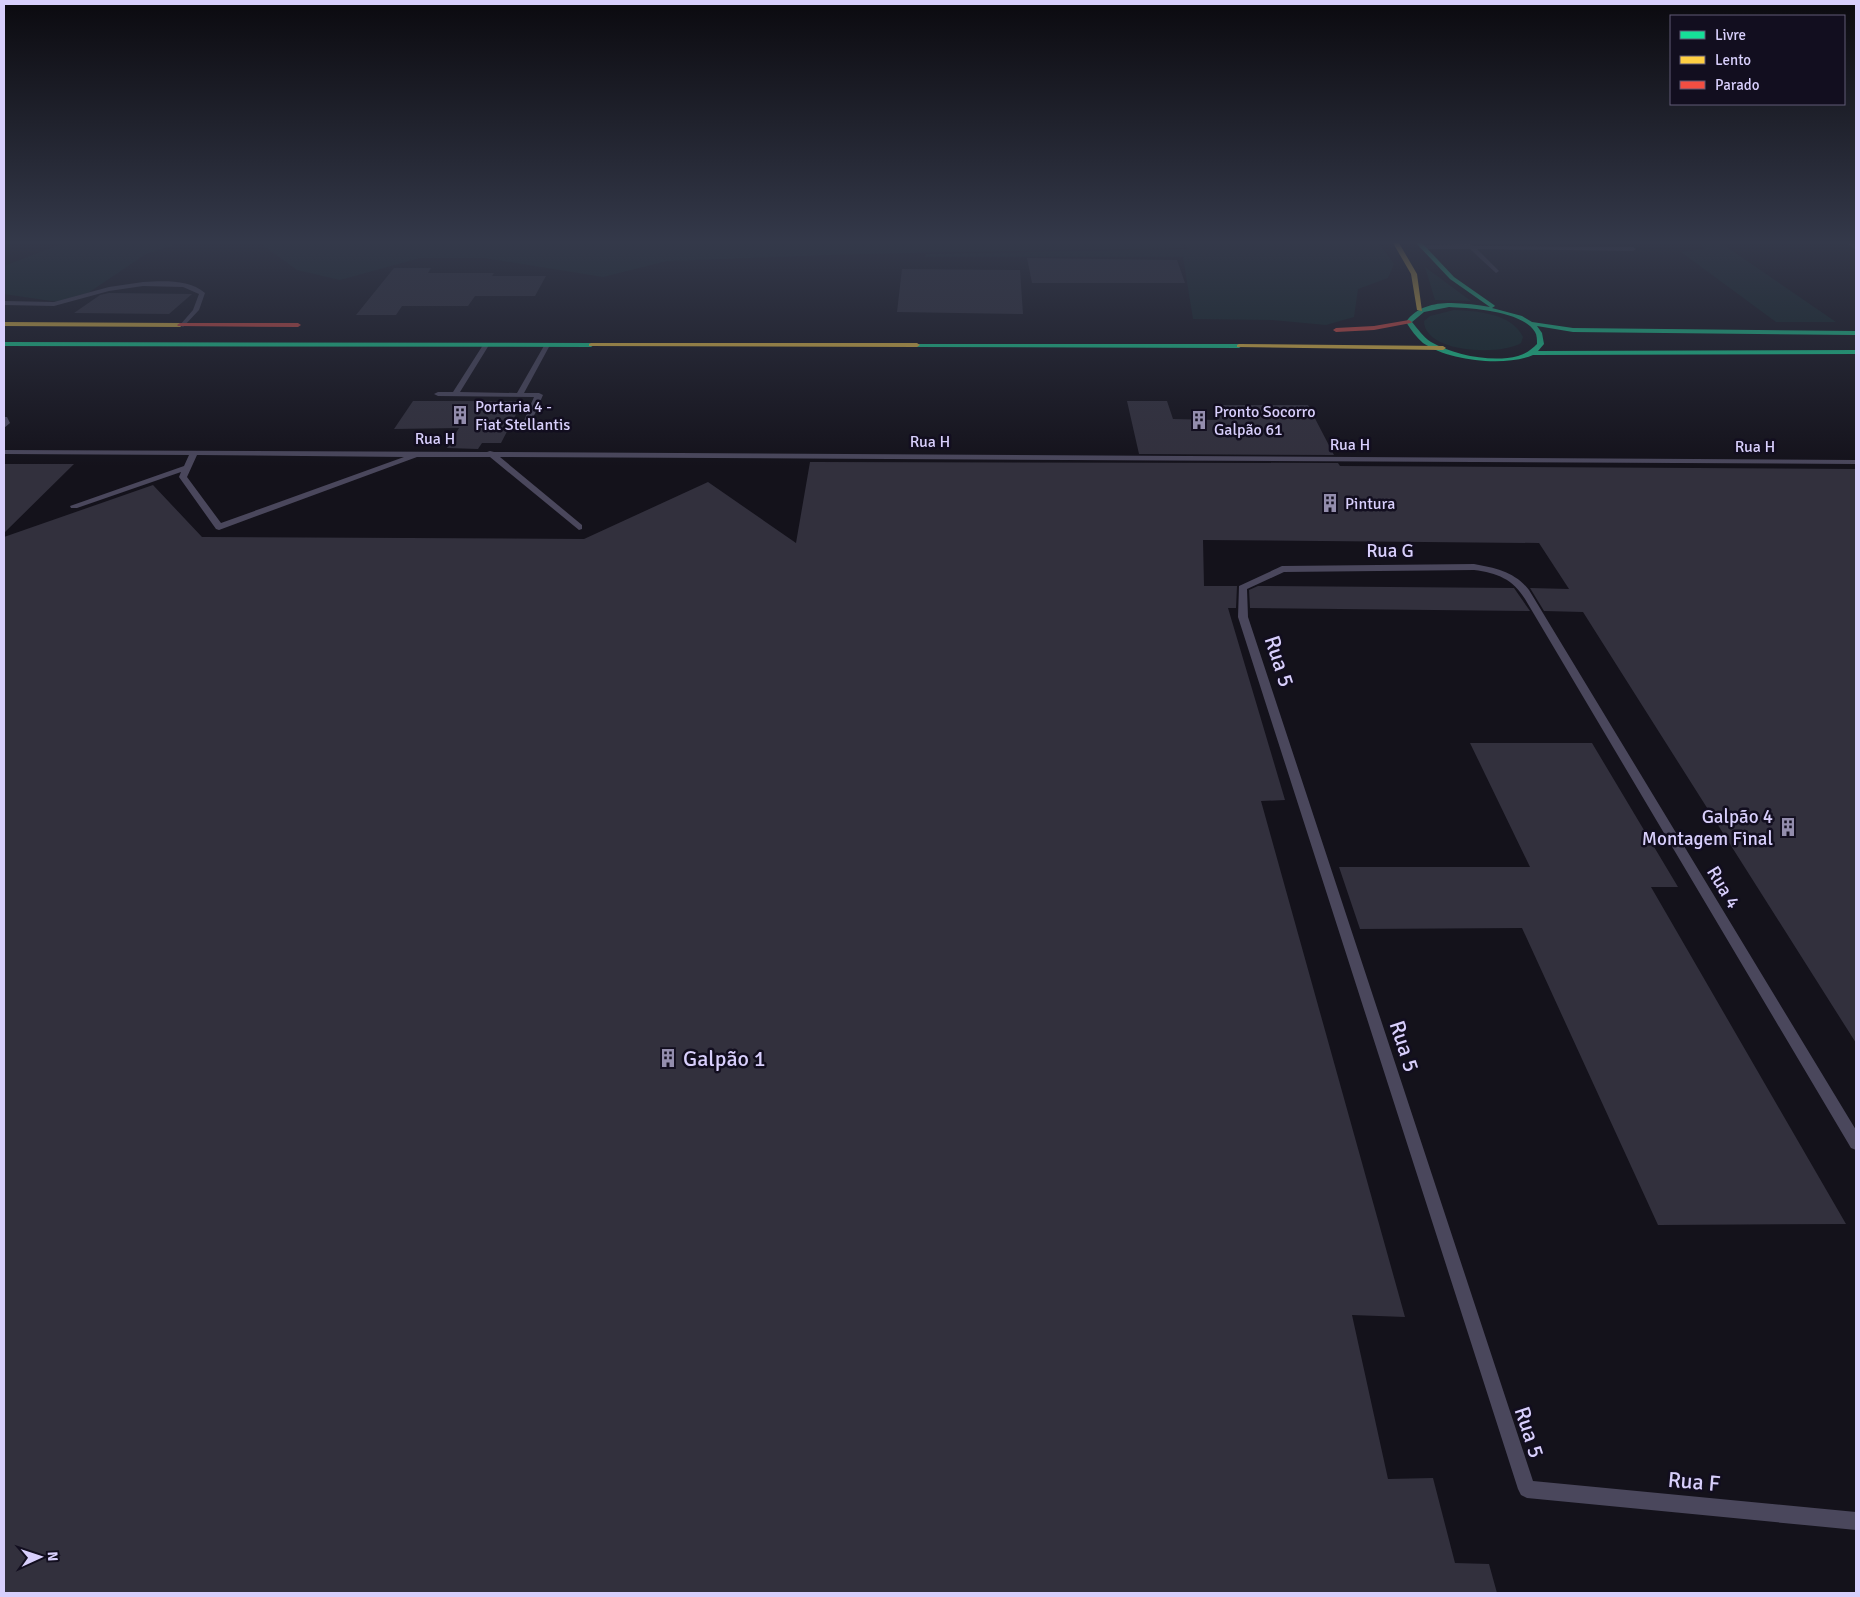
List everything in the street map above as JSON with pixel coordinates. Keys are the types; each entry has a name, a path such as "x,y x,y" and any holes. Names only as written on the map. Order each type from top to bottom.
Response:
{"street":[{"path":"1411,318 1409,322 1411,330 1418,338 1430,345 1464,356 1484,359 1521,358 1534,353 1856,352"},
{"path":"1516,318 1528,323 1573,330 1856,333"},
{"path":"1327,330 1374,328 1409,322"},
{"path":"1528,323 1537,331 1542,339 1540,346 1534,353"},
{"path":"4,324 310,325"},
{"path":"486,345 520,333"},
{"path":"4,344 1069,345 1443,348"}],"lane":[{"path":"183,325 189,318"},
{"path":"455,394 486,345"},
{"path":"520,394 547,345"},
{"path":"438,394 538,395 527,423"},
{"path":"4,419 6,423 4,426"},
{"name":"Rua H","path":"4,452 490,453 1856,462"},
{"path":"195,452 183,477 219,527 421,453"},
{"path":"490,453 579,527"},
{"path":"74,506 188,467"},
{"name":"Rua G","path":"1243,617 1242,588 1282,568 1474,568 1497,570 1512,576 1521,586 1544,624"},
{"name":"Rua 5","path":"1243,617 1526,1489"},
{"name":"Rua 4","path":"1544,624 1856,1143"},
{"name":"Rua F","path":"1526,1489 1856,1521"}],"green space":[{"path":"1352,318 1326,325 1272,320 1193,319"},
{"path":"1428,318 1501,318 1518,329 1523,337 1521,343 1497,350 1465,349 1436,340 1427,332 1424,321"},
{"path":"1770,318 1829,318 1836,322 1776,322"}],"building":[{"name":"Portaria 4 - Fiat Stellantis","path":"413,401 523,401 501,443 482,443 478,449 447,448 459,428 394,429"},
{"path":"1127,401 1167,401 1173,419 1217,420 1213,405 1308,405 1334,455 1139,454"},
{"name":"Galpão 1","path":"810,462 1338,463 1340,466 1856,469 1856,1043 1583,612 1544,611 1530,588 1569,589 1539,543 1203,540 1204,586 1237,586 1236,608 1228,608 1285,800 1261,801 1405,1317 1352,1315 1388,1479 1433,1478 1455,1563 1489,1564 1497,1593 4,1593 4,537 153,485 202,537 584,539 708,482 796,543"},
{"path":"4,464 74,464 4,533"},
{"path":"1258,586 1514,588 1530,611 1250,608 1249,590"},
{"path":"1470,743 1592,743 1678,887 1651,887 1846,1224 1658,1225 1522,928 1360,929 1339,867 1530,867"}],"traffic: fast":[{"path":"1413,318 1409,322 1418,334 1430,344 1471,357 1505,360 1520,358 1532,353 1541,344 1539,333 1531,324 1520,318"},
{"path":"1528,323 1573,330 1856,333"},
{"path":"4,344 591,345"},
{"path":"917,345 1239,346"},
{"path":"1534,353 1856,352"}],"traffic: slow":[{"path":"4,324 180,325"},
{"path":"591,345 917,345"},
{"path":"1239,346 1443,348"}],"traffic: jam":[{"path":"1336,330 1374,328 1409,322"},
{"path":"180,325 298,325"}],"place":[{"name":"Portaria 4 - Fiat Stellantis","path":"460,415"},
{"name":"Pronto Socorro Galpão 61","path":"1199,420"},
{"name":"Pintura","path":"1330,503"},
{"name":"Galpão 4 Montagem Final","path":"1788,827"},
{"name":"Galpão 1","path":"668,1058"}]}
